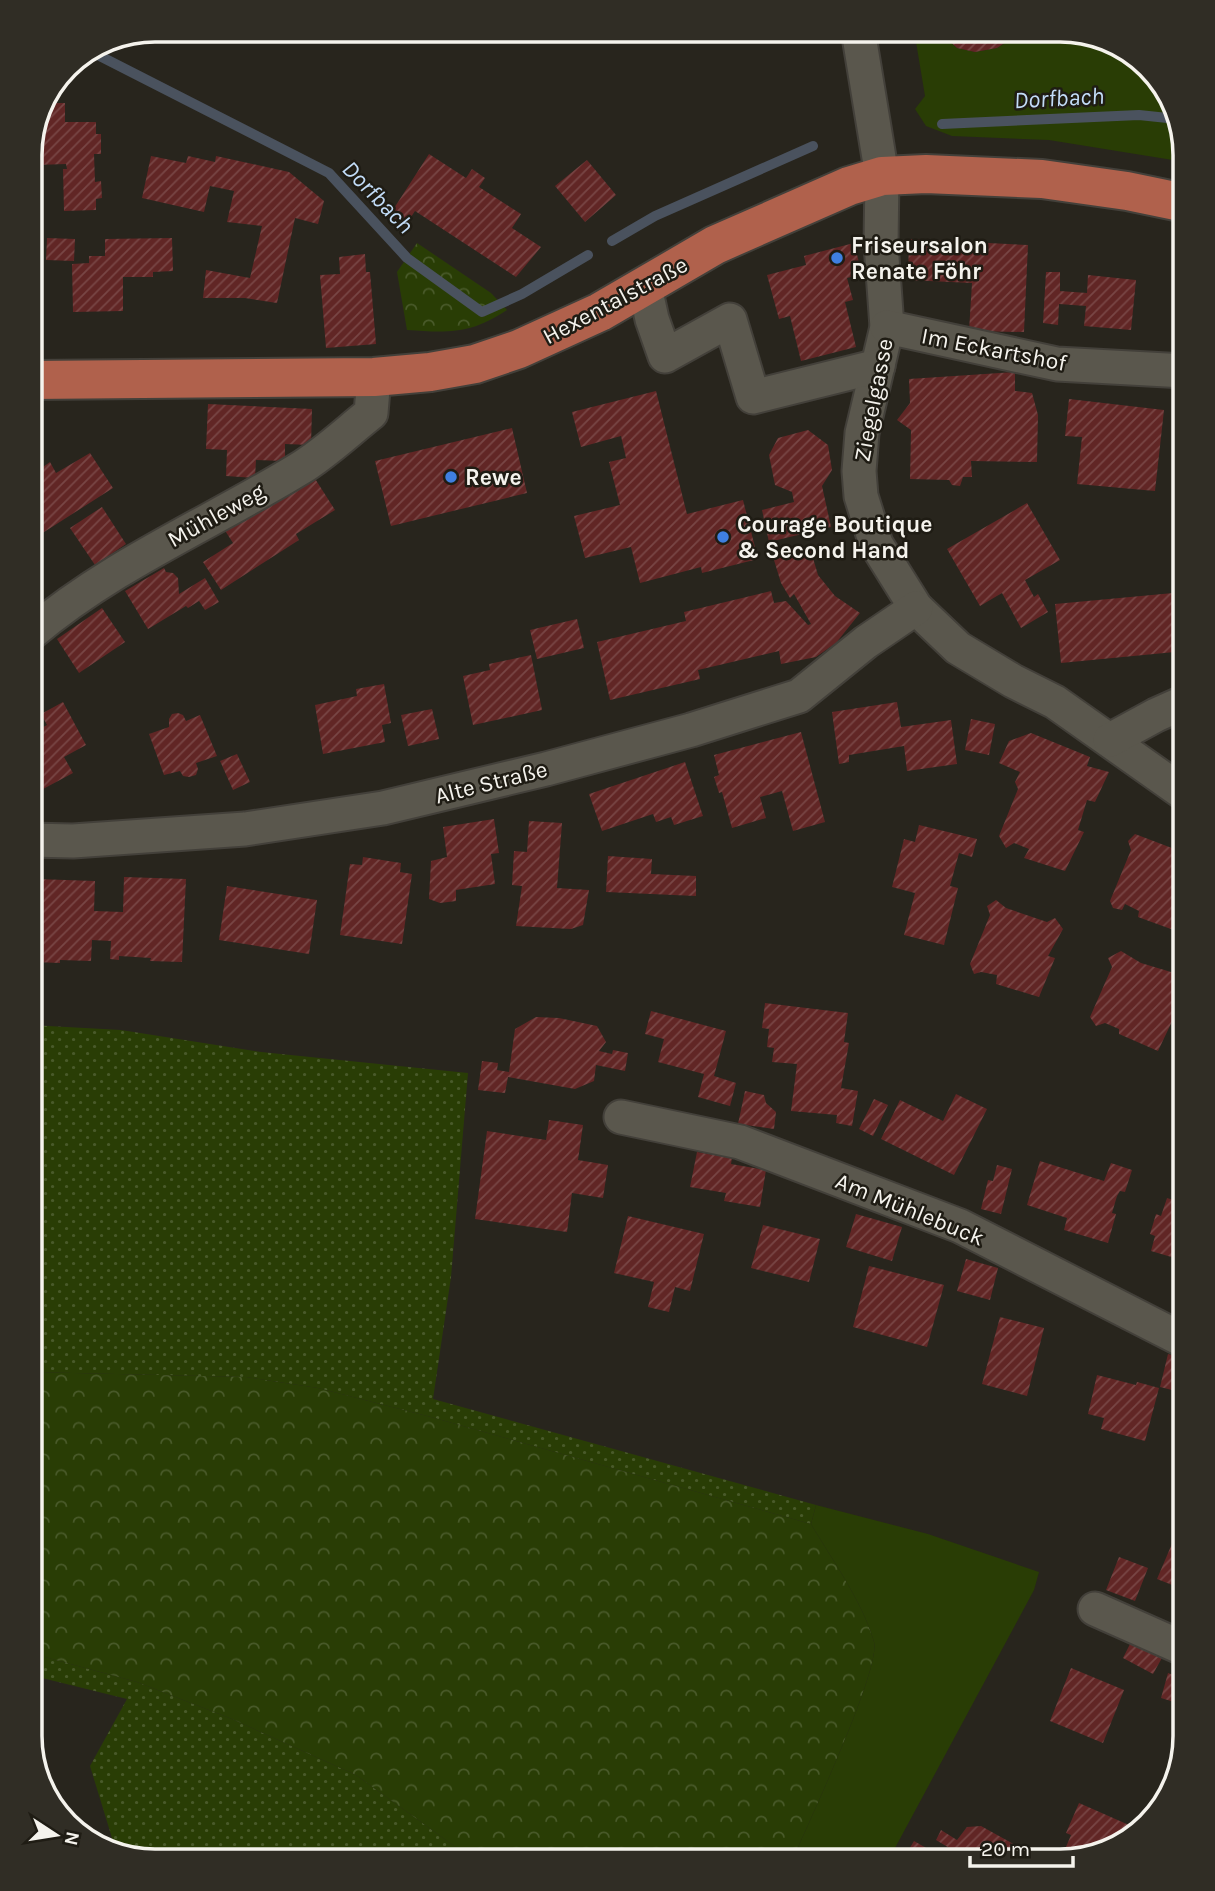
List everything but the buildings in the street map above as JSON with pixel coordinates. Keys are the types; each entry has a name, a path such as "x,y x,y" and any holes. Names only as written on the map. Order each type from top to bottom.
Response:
{"main road":[{"name":"Hexentalstraße","path":"42,380 374,377 430,372 475,364 548,337 600,312 715,246 849,186 882,176 926,174 1042,179 1173,201"}],"street":[{"name":"Ziegelgasse","path":"860,42 882,176 881,244 887,327 862,433 859,471 867,522 879,550 916,608 958,648 1055,702 1110,740"},
{"path":"645,287 652,319 665,356 730,320 752,397 878,366"},
{"name":"Im Eckartshof","path":"887,327 1057,364 1173,370"},
{"name":"Mühleweg","path":"42,624 58,610 141,556 301,468 371,413 374,377"},
{"name":"Alte Straße","path":"42,841 244,829 383,808 546,769 691,730 799,696 866,642 916,608"},
{"path":"1173,707 1110,740 1173,785"},
{"name":"Am Mühlebuck","path":"621,1117 740,1142 960,1226 1173,1335"},
{"path":"1095,1609 1173,1644"}],"green space":[{"path":"916,42 951,42 957,48 975,52 997,48 1006,42 1082,44 1123,61 1154,92 1171,133 1173,160 1049,140 952,136 926,126 915,109 925,96"},
{"path":"417,243 491,293 507,310 471,328 435,332 407,330 397,272"},
{"path":"42,1026 121,1030 261,1052 468,1073 451,1277 433,1399 816,1505 811,1524 431,1417 318,1388 246,1377 42,1372"},
{"path":"42,1372 246,1377 318,1388 811,1524 855,1597 874,1642 873,1658 855,1714 797,1849 458,1849 356,1775 232,1719 137,1682 42,1656"},
{"path":"816,1505 928,1534 1039,1572 1034,1590 894,1849 797,1849 855,1714 873,1658 874,1642 863,1612 811,1524"},
{"path":"42,1656 137,1682 232,1719 356,1775 458,1849 148,1849 113,1840 90,1766 127,1699 42,1678"}],"waterway":[{"name":"Dorfbach","path":"100,56 329,173 407,258 482,312 522,294 588,255"},
{"name":"Dorfbach","path":"942,124 1139,115 1167,118"},
{"name":"Dorfbach","path":"612,241 655,216 813,146"}],"place":[{"name":"Friseursalon Renate Föhr","path":"837,258"},
{"name":"Rewe","path":"451,477"},
{"name":"Courage Boutique & Second Hand","path":"723,537"}]}
